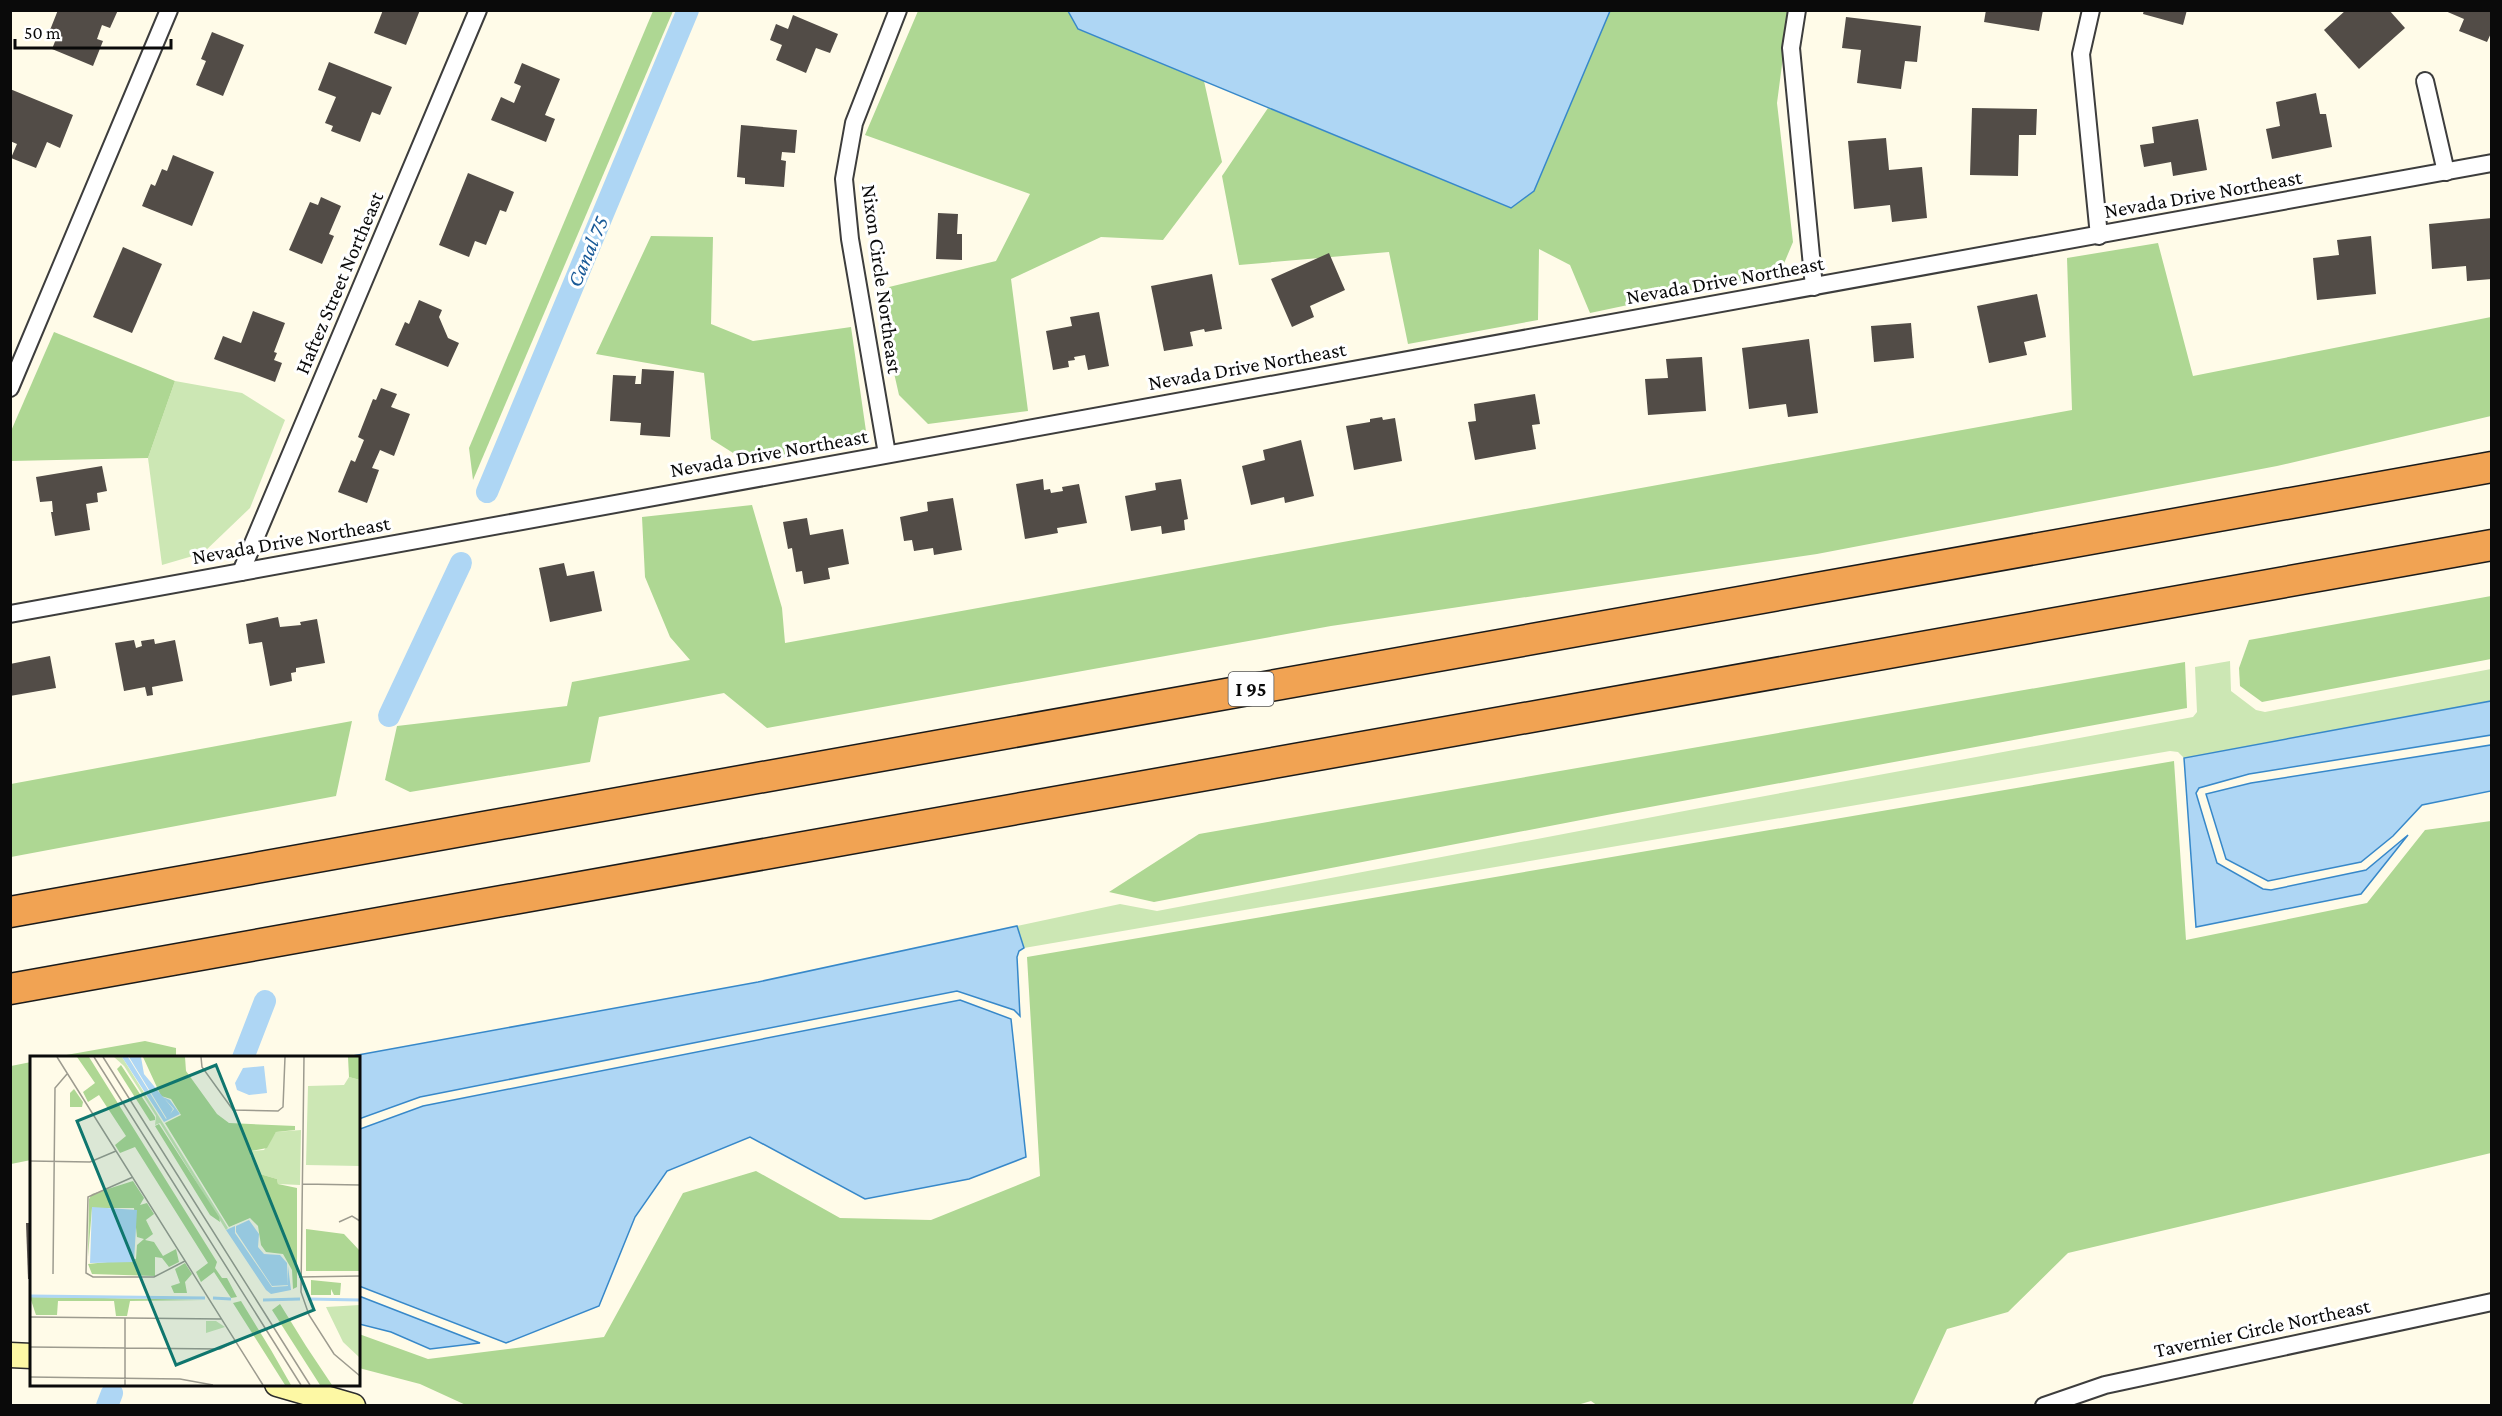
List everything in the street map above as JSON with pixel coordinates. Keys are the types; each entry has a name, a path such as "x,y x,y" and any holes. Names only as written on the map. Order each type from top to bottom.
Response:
{"highway":[{"name":"I 95","path":"10,912 2492,467"},
{"path":"10,989 2492,545"}],"street":[{"path":"10,388 169,10"},
{"name":"Haftez Street Northeast","path":"241,572 478,10"},
{"name":"Nixon Circle Northeast","path":"887,454 850,239 844,179 854,123 898,10"},
{"path":"1797,10 1791,48 1814,287"},
{"path":"2091,10 2082,54 2099,236"},
{"path":"2425,81 2445,172"},
{"name":"Nevada Drive Northeast","path":"10,614 2492,163"},
{"name":"Tavernier Circle Northeast","path":"2044,1406 2105,1385 2492,1302"},
{"path":"10,1355 30,1356"},
{"path":"284,1386 345,1404"}],"green space":[{"path":"653,11 673,11 473,480 469,448"},
{"path":"918,11 1068,11 1078,29 1204,81 1222,162 1163,240 1101,237 1011,279 1028,411 928,424 899,395 880,311 889,287 996,261 1030,194 865,135"},
{"path":"1610,11 1789,11 1777,103 1793,242 1780,273 1590,313 1570,265 1539,249 1538,320 1408,344 1389,252 1239,265 1222,176 1268,108 1511,208 1534,191"},
{"path":"651,236 713,237 711,324 753,341 851,327 868,445 749,463 711,439 704,373 596,354"},
{"path":"2158,243 2193,376 2491,317 2491,416 2277,466 1817,554 1331,626 767,728 724,693 599,717 590,762 410,792 385,780 397,726 567,706 572,682 690,660 670,637 645,577 642,517 752,505 782,608 785,643 2072,410 2067,258"},
{"path":"54,332 175,381 148,458 11,461 11,431"},
{"path":"175,381 242,393 285,420 250,508 203,553 162,565 148,458"},
{"path":"2491,596 2491,659 2262,702 2240,686 2239,668 2249,640"},
{"path":"2230,661 2231,691 2256,710 2265,712 2491,669 2491,701 2184,758 2178,752 2170,751 1024,948 1017,926 1120,904 1157,911 2193,717 2197,712 2195,667"},
{"path":"2185,662 2187,708 1612,814 1154,902 1109,892 1199,834"},
{"path":"352,721 336,796 11,857 11,784"},
{"path":"2174,761 2186,940 2367,903 2425,830 2491,821 2491,1153 2068,1253 2008,1312 1947,1329 1912,1405 1598,1406 1591,1401 1574,1406 468,1406 420,1384 360,1368 360,1334 428,1359 604,1337 683,1193 756,1171 840,1218 931,1220 1040,1176 1027,957"},
{"path":"145,1041 176,1048 176,1056 61,1056"},
{"path":"30,1062 30,1160 11,1164 11,1066"}],"water":[{"path":"1068,11 1610,11 1534,191 1511,208 1078,29"},
{"path":"2491,701 2491,735 2249,774 2199,788 2196,793 2217,863 2263,889 2271,890 2366,870 2408,835 2361,894 2196,927 2184,758"},
{"path":"2491,745 2491,791 2422,805 2393,836 2361,862 2268,881 2226,859 2206,794 2251,783"},
{"path":"1017,926 1024,948 1019,951 1017,957 1020,1016 1014,1010 957,991 420,1097 360,1119 360,1056 352,1056 758,982"},
{"path":"960,1000 1011,1019 1026,1157 969,1179 865,1199 750,1137 667,1171 635,1217 599,1306 506,1343 360,1286 360,1129 423,1106"},
{"path":"360,1296 480,1343 430,1349 391,1332 360,1324"}],"building":[{"path":"58,10 118,10 110,28 102,25 97,39 103,41 93,66 52,49 58,34 50,30"},
{"path":"383,10 420,10 406,45 374,33"},
{"path":"1986,10 2043,10 2039,31 1984,22"},
{"path":"2144,10 2187,10 2183,25 2143,14"},
{"path":"2346,10 2389,10 2405,28 2359,69 2324,30"},
{"path":"2443,10 2492,10 2492,31 2487,42 2459,31 2464,19"},
{"path":"793,15 838,34 830,53 816,48 806,73 776,60 782,45 770,40 776,24 788,29"},
{"path":"1846,17 1921,26 1917,62 1905,61 1901,89 1857,83 1861,50 1842,48"},
{"path":"212,32 244,45 223,96 196,85 206,61 201,59"},
{"path":"329,62 392,87 380,115 372,112 360,142 331,131 333,126 325,123 336,97 318,90"},
{"path":"522,63 560,79 545,115 555,119 546,142 491,120 501,97 514,103 521,86 514,83"},
{"path":"10,89 73,115 60,148 47,142 36,168 11,158 17,144 10,141"},
{"path":"2316,93 2320,114 2326,114 2332,147 2272,159 2266,129 2280,126 2276,102"},
{"path":"1972,108 2037,109 2036,135 2019,135 2018,176 1970,175"},
{"path":"2198,119 2207,170 2173,176 2171,162 2144,167 2140,145 2154,143 2152,127"},
{"path":"741,125 797,130 795,153 782,152 781,160 786,161 784,187 745,184 745,178 737,177"},
{"path":"1886,138 1889,170 1922,167 1927,218 1892,222 1890,205 1854,209 1848,141"},
{"path":"173,155 214,172 192,226 142,206 151,184 155,186 162,169 167,171"},
{"path":"468,173 514,192 506,212 500,210 486,245 475,241 469,257 439,245"},
{"path":"321,197 341,206 329,234 334,236 322,264 289,250 310,202 318,205"},
{"path":"938,213 958,214 957,234 962,234 962,260 936,259"},
{"path":"2492,218 2492,279 2467,281 2466,266 2432,269 2429,224"},
{"path":"2371,236 2376,294 2317,300 2313,258 2339,255 2337,240"},
{"path":"123,247 162,264 132,333 93,317"},
{"path":"1329,253 1345,290 1310,306 1314,317 1292,327 1271,279"},
{"path":"1212,274 1222,329 1190,332 1193,346 1164,351 1151,286"},
{"path":"2037,294 2046,337 2024,342 2027,355 1989,363 1977,306"},
{"path":"419,300 442,310 439,317 448,338 459,343 448,367 395,345 405,322 409,324"},
{"path":"253,311 285,323 274,352 277,353 274,360 282,363 275,382 214,359 223,336 241,343"},
{"path":"1099,312 1109,366 1088,370 1085,355 1068,361 1069,367 1053,370 1046,331 1072,326 1070,317"},
{"path":"1911,323 1914,358 1874,362 1871,326"},
{"path":"1809,339 1818,413 1788,417 1786,404 1749,409 1742,348"},
{"path":"1702,357 1706,411 1648,415 1645,379 1668,378 1666,359"},
{"path":"642,369 674,371 670,437 640,435 641,423 610,421 613,375 636,376 635,384 641,384"},
{"path":"381,388 397,394 391,407 410,414 394,456 380,450 372,468 379,470 367,503 338,492 351,460 355,462 364,440 358,437 373,399 376,400"},
{"path":"1535,394 1540,424 1532,425 1536,449 1475,460 1468,422 1476,421 1474,404"},
{"path":"1382,417 1383,420 1395,418 1402,461 1354,470 1346,426 1370,422 1370,419"},
{"path":"1301,440 1314,496 1285,503 1284,497 1251,505 1242,466 1265,460 1263,450"},
{"path":"102,466 107,491 97,493 98,502 86,504 90,530 55,536 51,512 53,512 52,501 40,502 36,477"},
{"path":"1043,479 1044,490 1050,489 1051,493 1063,491 1062,487 1079,484 1087,523 1057,528 1058,533 1025,539 1016,484"},
{"path":"1181,479 1188,519 1184,520 1185,530 1162,534 1161,526 1131,531 1125,496 1156,490 1155,483"},
{"path":"953,498 962,550 934,555 933,548 914,551 912,540 904,541 900,517 928,511 927,502"},
{"path":"807,518 810,535 843,529 849,564 828,568 830,579 804,584 802,571 796,572 792,548 788,549 783,522"},
{"path":"564,563 567,576 594,571 602,611 550,622 539,568"},
{"path":"278,617 280,627 301,625 300,622 317,619 325,663 296,668 296,672 291,673 292,681 270,686 262,642 249,644 246,624"},
{"path":"154,639 155,644 175,640 183,681 152,687 153,695 147,696 145,687 124,691 115,643 134,640 136,648 142,646 141,641"},
{"path":"50,656 56,688 10,696 10,664"},
{"path":"26,1223 30,1223 30,1279 28,1279"}],"waterway":[{"name":"Canal 75","path":"487,492 688,10"},
{"name":"Canal 75","path":"389,716 461,563"},
{"name":"Canal 75","path":"244,1056 265,1001"},
{"name":"Canal 75","path":"107,1406 112,1393"}]}
